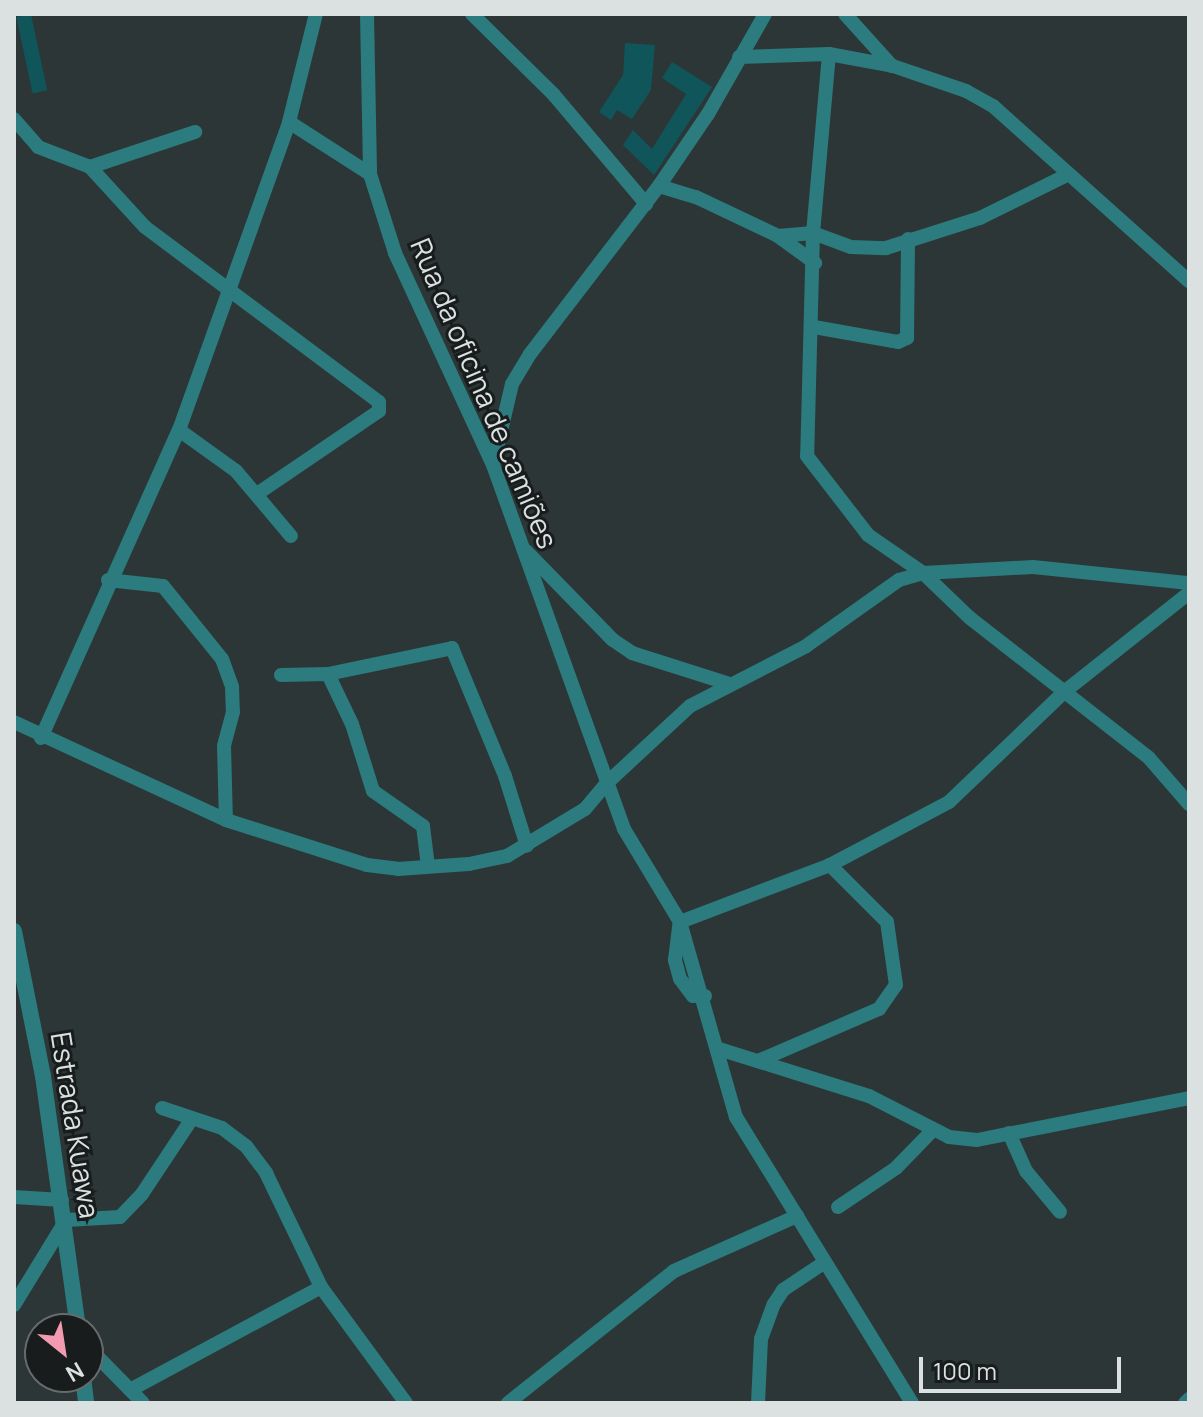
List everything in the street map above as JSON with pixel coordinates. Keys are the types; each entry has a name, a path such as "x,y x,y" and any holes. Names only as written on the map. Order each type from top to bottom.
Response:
{"street":[{"path":"41,738 69,685 108,580 179,430 230,295 289,122 316,14"},
{"name":"Rua da oficina de camiões","path":"367,14 370,174 395,253 493,465 624,829 680,922"},
{"path":"472,14 554,95 646,204"},
{"path":"493,465 512,384 524,364 659,186 765,14"},
{"path":"845,14 893,66"},
{"path":"739,57 829,54 893,66 966,91 993,106 1189,281"},
{"path":"829,54 813,233 814,327 807,456 868,535 923,573 1064,692 1149,758 1189,804"},
{"path":"14,119 38,147 90,167 145,227 230,295 382,406 257,494"},
{"path":"289,122 370,174"},
{"path":"90,167 195,132"},
{"path":"778,236 813,233 873,249 980,218 1067,175"},
{"path":"659,186 696,197 778,236 815,263"},
{"path":"814,327 898,342 907,338 908,239"},
{"path":"179,430 236,471 291,536"},
{"path":"526,551 549,569 613,640 632,653 730,684"},
{"path":"14,722 41,738 226,820 367,865 428,865 507,856 585,809 608,782 690,706 806,646 881,588 923,573 1033,567 1189,583"},
{"path":"108,580 163,586 222,659 232,687 233,712 224,746 226,820"},
{"path":"912,1403 736,1117 705,996 680,922 830,865 949,802 1064,692 1189,593"},
{"path":"281,675 328,674 452,648 505,776 527,846"},
{"path":"328,674 352,724 373,791 423,826 428,865"},
{"path":"757,1061 879,1009 896,985 887,922 830,865"},
{"name":"Estrada Kuawa","path":"14,931 66,1220 76,1313"},
{"path":"719,1049 869,1096 932,1131 977,1140 1189,1098"},
{"path":"162,1108 222,1128 246,1146 266,1173 321,1287 406,1403"},
{"path":"14,1305 66,1220 120,1217 142,1194 191,1120"},
{"path":"838,1207 896,1168 932,1131"},
{"path":"1009,1133 1026,1171 1060,1212"},
{"path":"14,1197 62,1200"},
{"path":"508,1403 674,1271 797,1216"},
{"path":"758,1403 761,1339 774,1304 783,1290 825,1262"},
{"path":"130,1390 321,1287"},
{"path":"104,1363 143,1403"}],"building":[{"path":"31,14 47,90 33,93 16,17"},
{"path":"625,43 655,45 651,90 632,119 617,110 611,120 599,112 623,75"},
{"path":"672,62 712,87 654,175 623,145 633,130 652,149 686,94 662,78"}]}
